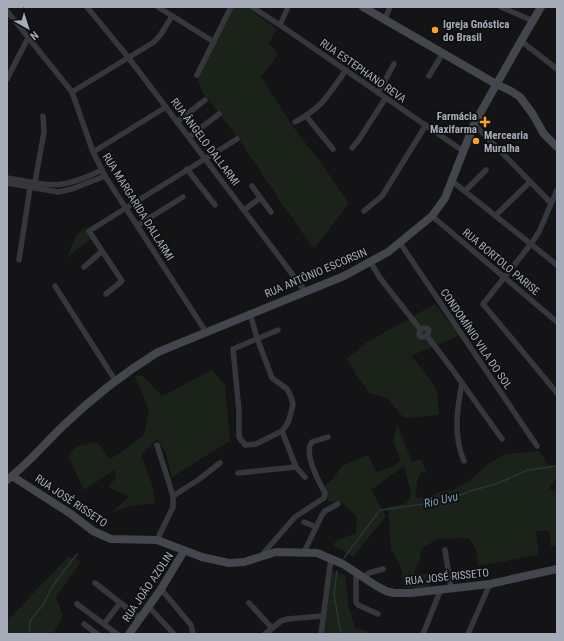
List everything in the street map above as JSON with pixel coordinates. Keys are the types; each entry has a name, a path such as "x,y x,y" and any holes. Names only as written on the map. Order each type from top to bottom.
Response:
{"main road":[{"path":"363,7 496,84 520,96 544,134 557,147"},
{"name":"RUA ANTÔNIO ESCORSIN","path":"9,478 89,402 133,367 158,352 250,313 344,276 371,263 400,243 432,216 445,198 474,124 542,7"},
{"name":"RUA JOSÉ RISSETO","path":"9,478 71,514 92,531 111,539 157,540 202,557 229,563 244,562 276,552 317,553 343,564 386,591 394,593 411,593 490,584 557,569"},
{"name":"RUA JOÃO AZOLIN","path":"129,634 162,589 184,551"}],"street":[{"name":"RUA ÂNGELO DALLARMI","path":"86,7 128,57 305,291"},
{"path":"158,7 214,42"},
{"path":"197,75 231,7"},
{"name":"RUA ESTEPHANO REVA","path":"252,7 463,151"},
{"path":"280,25 288,7"},
{"path":"385,19 390,7"},
{"path":"501,7 533,21"},
{"name":"RUA MARGARIDA DALLARMI","path":"7,11 72,92 93,152 105,176 206,332"},
{"path":"72,92 154,42 161,34 172,16"},
{"path":"8,76 28,38"},
{"path":"521,41 557,69"},
{"path":"429,76 443,53"},
{"path":"378,93 394,64"},
{"path":"295,122 314,111 325,100 346,70"},
{"path":"352,148 385,99"},
{"path":"177,122 205,100"},
{"path":"93,152 166,107"},
{"path":"189,137 219,114"},
{"path":"35,182 44,132 43,116"},
{"path":"306,116 332,149"},
{"path":"474,124 551,203"},
{"path":"364,210 385,192 426,125"},
{"path":"106,294 122,281 89,231 237,139"},
{"path":"187,169 215,205"},
{"path":"7,178 62,184 78,180 102,170"},
{"path":"465,191 486,170"},
{"path":"7,183 58,192 72,190 105,176"},
{"path":"78,180 80,187"},
{"path":"452,181 557,265"},
{"path":"496,215 530,182"},
{"path":"252,186 271,212"},
{"path":"19,260 30,188"},
{"path":"557,190 540,232 483,304 557,393"},
{"path":"138,225 183,197"},
{"path":"244,210 260,198"},
{"name":"RUA BORTOLO PARISE","path":"432,216 503,278 557,322"},
{"name":"CONDOMÍNIO VILA DO SOL","path":"400,243 537,446"},
{"path":"84,267 102,251"},
{"path":"371,263 380,278 420,329 419,332 421,337 427,336 502,439"},
{"path":"55,286 115,380"},
{"path":"250,313 257,338 272,378 287,389 292,397 293,405 292,413 282,431 256,444 245,444 239,437 240,411 233,349 257,338 278,330"},
{"path":"462,383 458,402 457,438 464,461"},
{"path":"282,431 296,467 306,477"},
{"path":"259,558 295,517 324,498 325,493 312,469 309,448 312,442 328,437"},
{"path":"157,445 173,496 173,507 157,540"},
{"path":"173,496 198,480 220,463"},
{"path":"238,473 296,467"},
{"path":"304,552 325,511 338,504"},
{"path":"304,522 316,527"},
{"path":"444,550 451,588"},
{"path":"321,634 322,616 331,558"},
{"path":"364,578 369,573 383,569"},
{"path":"356,572 356,602 358,605 378,614"},
{"path":"95,583 136,615"},
{"path":"468,634 490,584"},
{"path":"162,589 191,625 193,634"},
{"path":"423,634 441,590"},
{"path":"104,624 120,603"},
{"path":"249,603 272,628"},
{"path":"77,604 118,634"},
{"path":"149,607 174,634"},
{"path":"264,634 281,621 322,616"},
{"path":"84,624 97,634"}],"shaded area":[{"path":"232,7 246,7 277,29 269,43 278,55 261,77 294,128 349,203 314,249 238,138 201,90 197,76"},
{"path":"85,227 93,238 66,258 77,235"},
{"path":"435,304 459,335 411,356 424,371 437,391 439,415 404,418 387,398 369,393 347,359 367,342"},
{"path":"212,370 225,385 230,441 172,477 165,451 157,439 141,455 152,484 155,503 131,506 111,513 129,497 108,487 116,478 114,470 84,490 68,455 78,446 97,442 110,459 144,435 149,411 135,376 142,375 162,396"},
{"path":"397,424 412,462 421,459 427,473 421,472 417,481 416,498 427,497 440,492 456,489 470,480 489,463 505,454 540,451 546,462 557,469 557,478 549,489 557,492 557,546 551,547 549,531 536,531 539,555 478,566 476,550 469,538 436,539 421,550 420,560 414,573 428,574 431,588 405,588 400,565 391,550 388,507 407,503 411,493 404,466 371,490 386,516 353,557 333,545 338,539 356,534 357,517 340,501 328,502 324,487 336,475 342,466 368,455 377,472 391,467 401,461 393,441"},
{"path":"68,557 81,561 56,597 63,616 53,634 7,634 7,621"},
{"path":"332,571 345,575 349,609 355,627 373,634 323,634"}],"waterway":[{"name":"Rio Uvu","path":"344,558 380,510 446,501 470,491 496,484 528,470 557,466"},
{"path":"29,634 30,621 43,605 52,587 77,554"},
{"name":"Rio Uvu","path":"337,571 334,595 341,634"}],"place":[{"name":"Igreja Gnóstica do Brasil","path":"435,30"},
{"name":"Farmácia Maxifarma","path":"485,122"},
{"name":"Mercearia Muralha","path":"476,141"}]}
